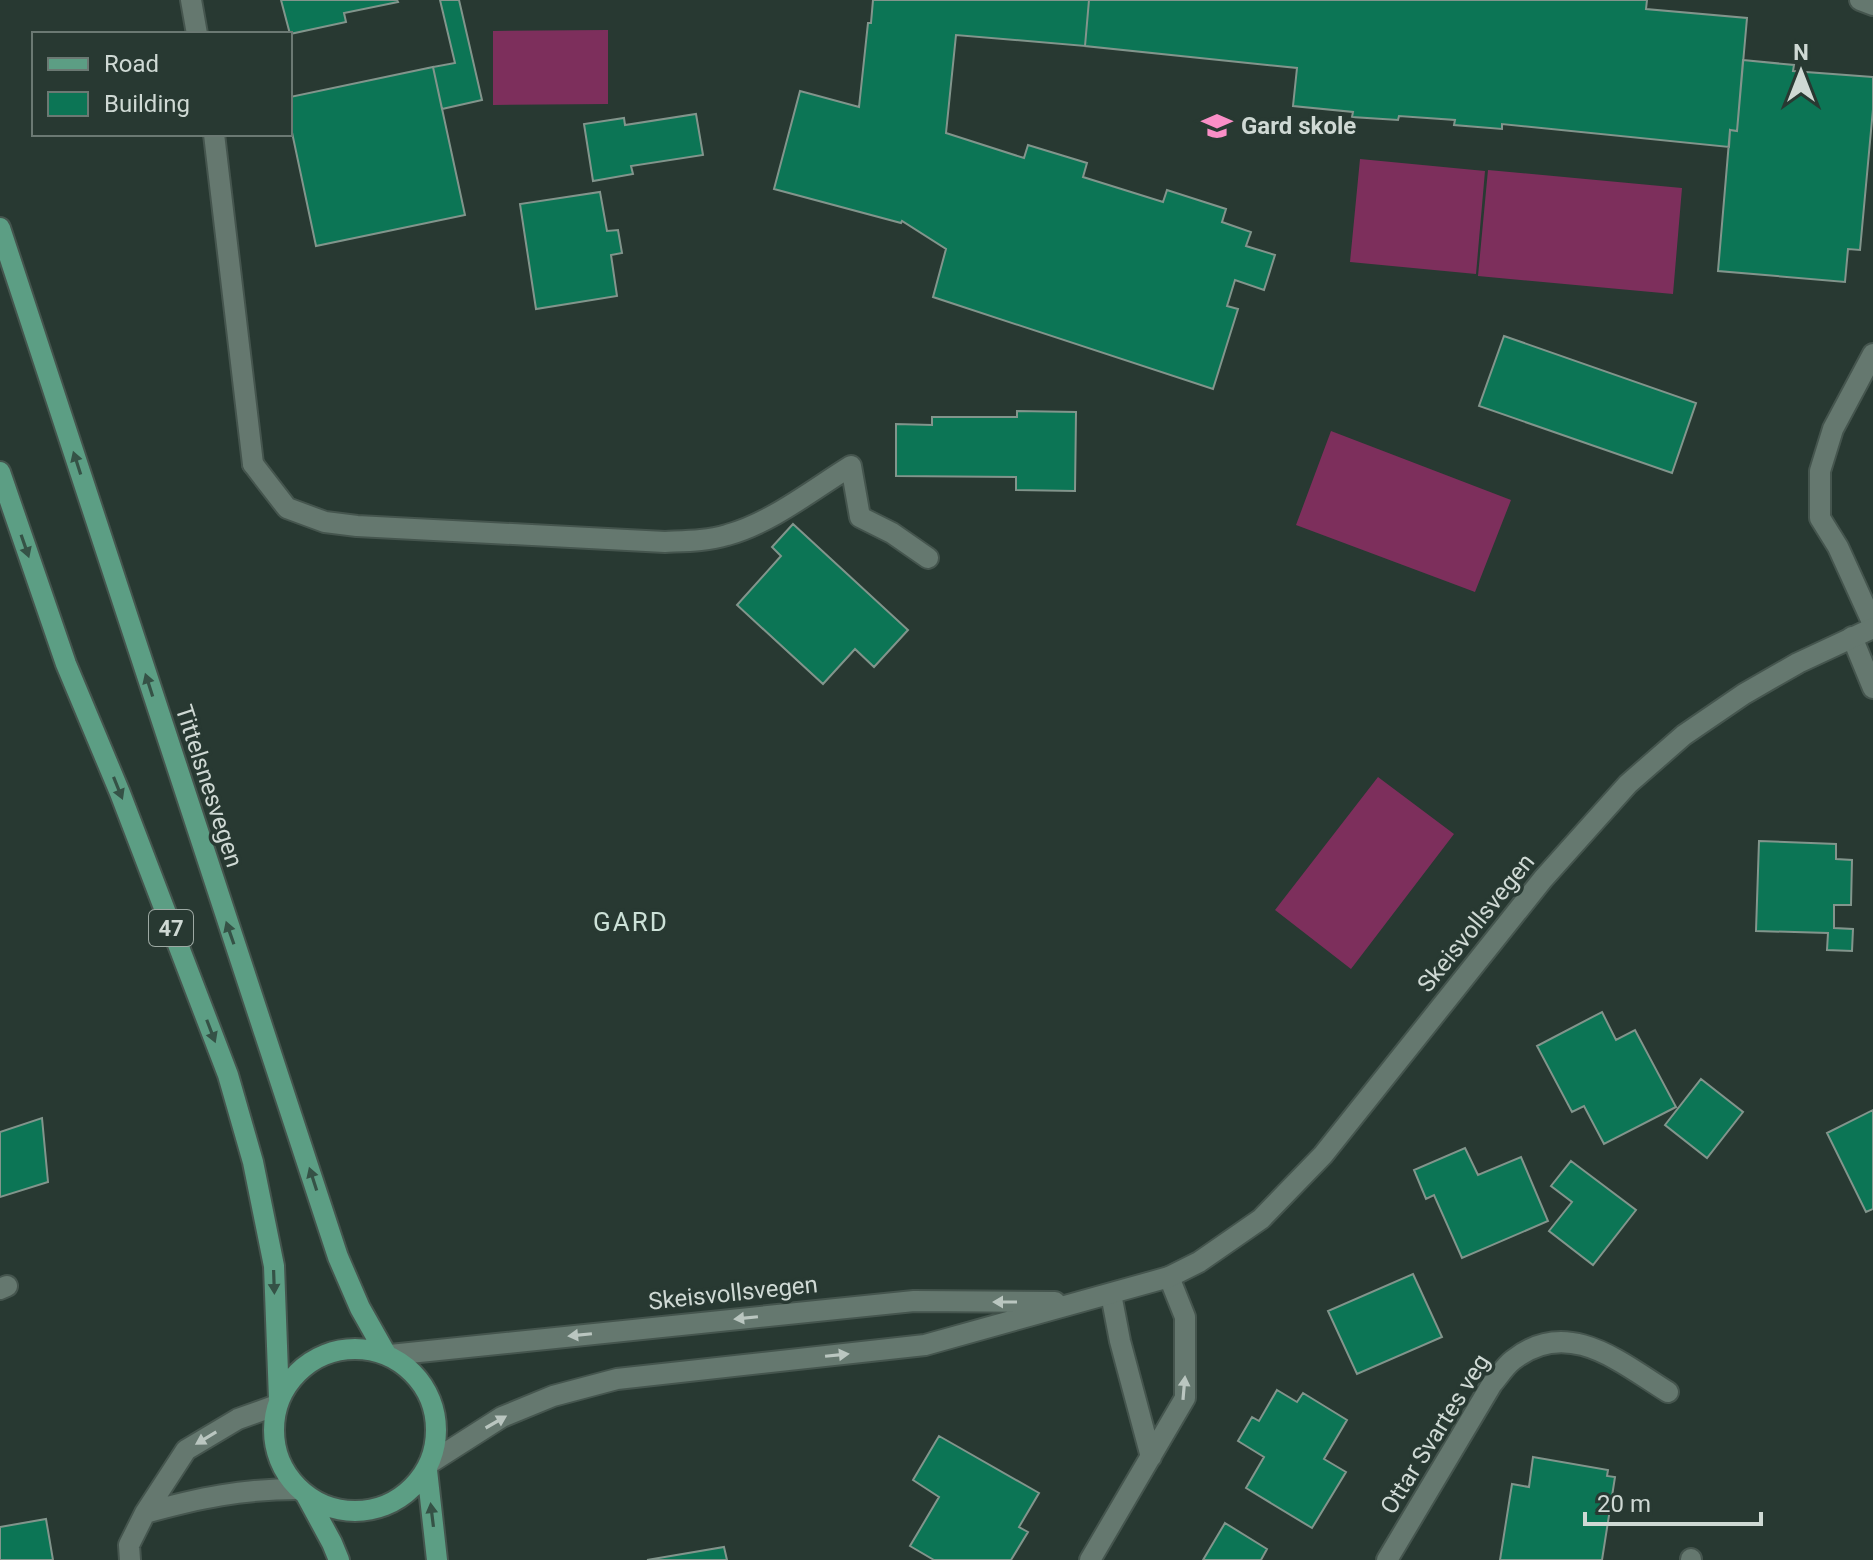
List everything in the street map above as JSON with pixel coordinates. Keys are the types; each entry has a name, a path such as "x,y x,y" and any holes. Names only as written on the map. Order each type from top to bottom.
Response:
{"main road":[{"path":"191,0 197,32"},
{"path":"1860,0 1873,5"},
{"path":"214,136 253,464 287,508 325,522 387,528 665,542 708,540 729,535 787,507 851,466 860,517 892,533 928,558"},
{"name":"Tittelsnesvegen","path":"0,228 338,1257 360,1308 388,1354"},
{"path":"1873,354 1833,429 1820,471 1820,518 1838,547 1873,626"},
{"name":"47","path":"0,472 66,664 120,793 228,1075 253,1162 274,1266 278,1402 273,1436 281,1465 302,1492 339,1560"},
{"name":"Skeisvollsvegen","path":"429,1466 502,1417 553,1396 617,1379 925,1345 1169,1277 1199,1262 1261,1219 1323,1155 1543,879 1628,784 1684,735 1744,694 1873,626"},
{"path":"1852,637 1873,688"},
{"path":"1090,1560 1185,1398 1185,1317 1169,1277"},
{"path":"1111,1294 1120,1341 1151,1457"},
{"name":"Skeisvollsvegen","path":"388,1354 914,1301 1083,1302"},
{"name":"Ottar Svartes veg","path":"1387,1560 1492,1384 1514,1360 1543,1345 1572,1341 1599,1349 1668,1392"},
{"path":"130,1560 129,1545 145,1513 186,1450 238,1419 278,1402 297,1371 324,1354 355,1347 388,1354"},
{"name":"47","path":"388,1354 415,1373 432,1401 438,1432 429,1466 437,1560"},
{"path":"145,1513 205,1497 255,1489 302,1492 330,1508 358,1512 386,1506 409,1491 429,1466"}],"shaded area":[{"path":"608,30 608,104 493,105 493,31"},
{"path":"1360,159 1485,171 1476,274 1350,262"},
{"path":"1488,170 1682,188 1673,294 1478,276"},
{"path":"1331,431 1511,500 1475,592 1296,525"},
{"path":"1378,777 1454,834 1351,969 1275,910"}],"building":[{"path":"281,0 398,2 344,13 346,22 289,32"},
{"path":"440,0 459,0 482,100 442,109 433,67 455,63"},
{"path":"873,0 1089,0 1085,46 956,35 946,133 1024,158 1028,145 1087,163 1083,177 1163,202 1167,190 1226,209 1222,222 1251,232 1246,246 1275,255 1264,290 1235,280 1227,306 1238,309 1213,389 933,297 946,249 902,221 774,189 800,91 859,107"},
{"path":"1089,0 1647,0 1646,9 1747,18 1737,131 1730,130 1729,147 1502,124 1502,129 1454,125 1455,120 1352,117 1353,112 1293,106 1297,68 1085,46"},
{"path":"1743,60 1794,65 1793,71 1873,77 1860,250 1848,249 1845,282 1718,271 1730,130 1737,131"},
{"path":"433,67 465,215 316,246 292,132 292,97"},
{"path":"696,114 703,155 631,166 633,174 593,181 584,124 624,118 625,125"},
{"path":"600,192 607,231 618,230 622,253 611,255 617,296 536,309 520,204"},
{"path":"1504,336 1696,403 1672,473 1479,406"},
{"path":"1017,411 1076,412 1075,491 1016,490 1016,477 896,476 896,424 932,425 932,417 1017,417"},
{"path":"793,524 908,630 874,667 855,649 823,684 737,605 781,556 772,547"},
{"path":"1759,841 1836,844 1836,859 1852,860 1851,905 1834,905 1834,928 1853,929 1852,951 1827,950 1828,933 1756,931"},
{"path":"1602,1012 1616,1040 1635,1030 1676,1107 1604,1144 1584,1106 1572,1112 1537,1046"},
{"path":"1701,1079 1743,1112 1707,1158 1665,1125"},
{"path":"1873,1110 1873,1209 1866,1212 1827,1133"},
{"path":"42,1118 48,1182 0,1197 0,1132"},
{"path":"1465,1148 1478,1175 1521,1157 1548,1221 1462,1258 1434,1195 1426,1199 1414,1170"},
{"path":"1571,1161 1636,1210 1593,1265 1549,1231 1572,1202 1551,1186"},
{"path":"1413,1274 1442,1337 1357,1374 1328,1311"},
{"path":"1277,1390 1297,1402 1303,1393 1347,1420 1324,1459 1346,1472 1312,1528 1246,1488 1264,1457 1238,1441 1252,1417 1259,1421"},
{"path":"939,1436 1039,1493 1019,1527 1028,1532 1011,1560 934,1560 910,1546 939,1497 913,1480"},
{"path":"1533,1457 1608,1470 1607,1476 1615,1477 1602,1560 1500,1560 1512,1484 1529,1487"},
{"path":"46,1519 53,1560 0,1560 0,1527"},
{"path":"1225,1523 1267,1549 1261,1560 1203,1560"},
{"path":"724,1547 727,1560 647,1560"}],"place":[{"name":"Gard skole","path":"1217,126"}],"district":[{"name":"GARD","path":"631,922"}]}
